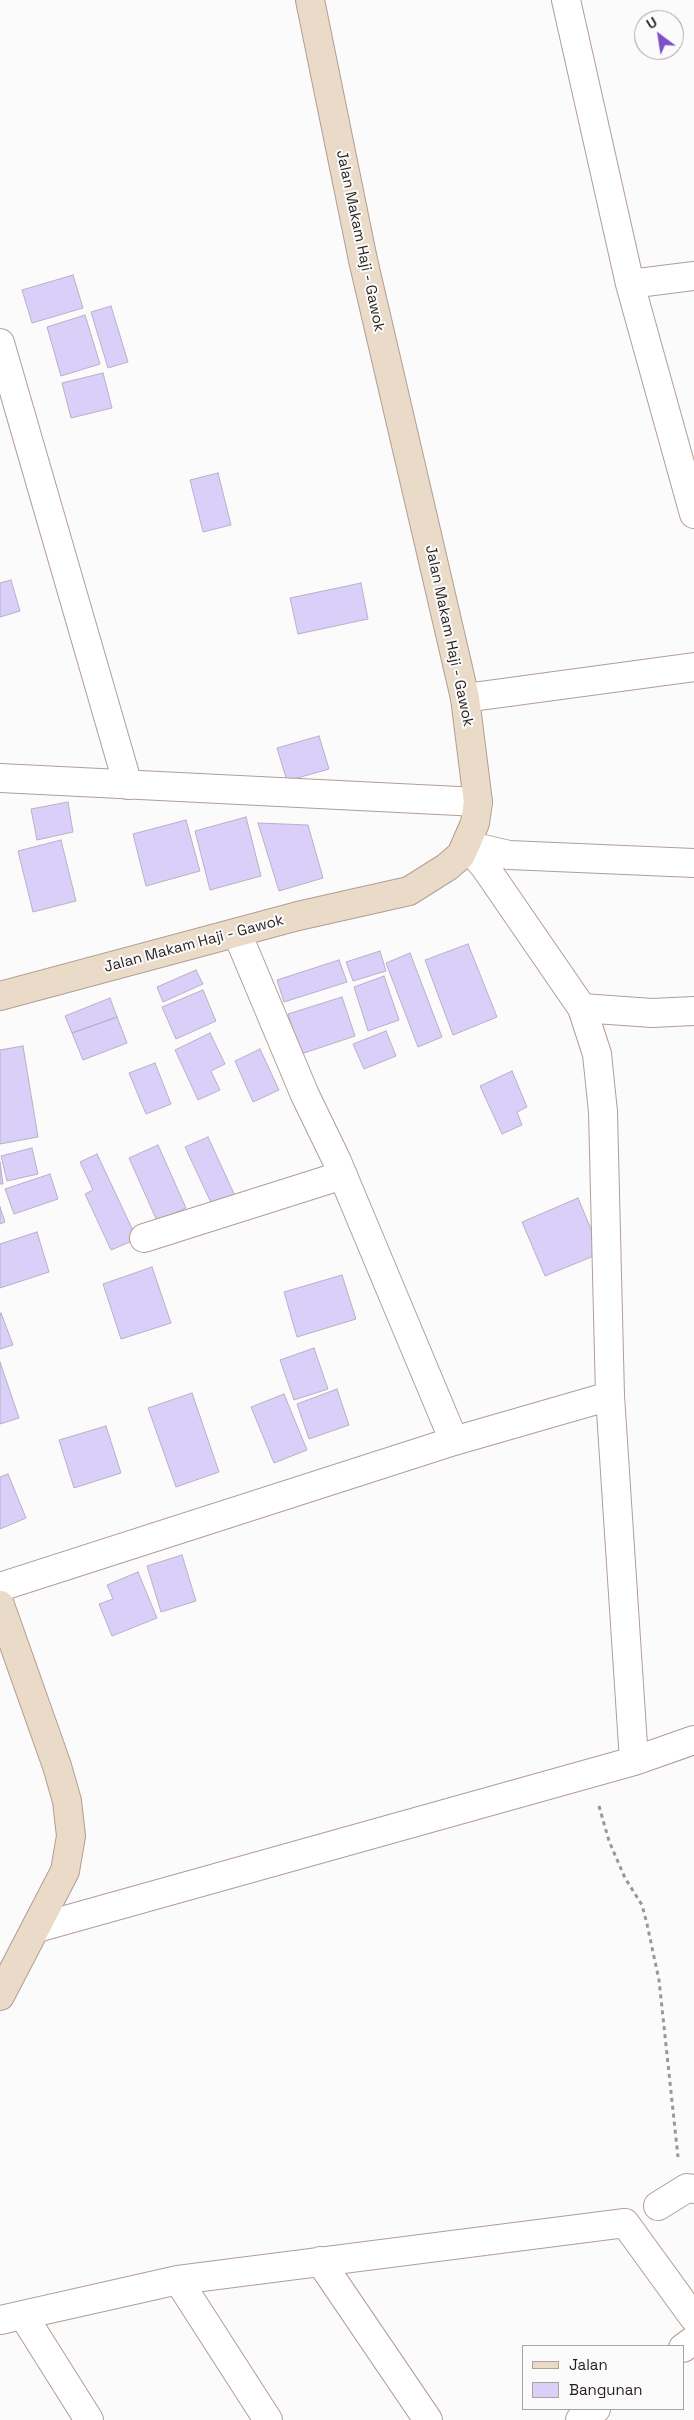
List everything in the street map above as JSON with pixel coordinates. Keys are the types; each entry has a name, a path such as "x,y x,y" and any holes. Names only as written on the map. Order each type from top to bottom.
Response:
{"street":[{"name":"Jalan Makam Haji - Gawok","path":"0,996 237,933 409,891 447,867 461,855 475,823 478,802 465,698 363,260 310,0"},
{"path":"566,0 630,284 694,514"},
{"path":"630,284 694,276"},
{"path":"0,343 128,785"},
{"path":"465,698 694,667"},
{"path":"0,778 478,802"},
{"path":"466,845 509,856 694,864"},
{"path":"466,845 485,867 582,1008 597,1054 603,1112 610,1396 634,1762"},
{"path":"237,933 305,1094 343,1175 454,1440"},
{"path":"582,1008 652,1013 694,1011"},
{"path":"144,1238 343,1175"},
{"path":"0,1587 454,1440 610,1396"},
{"path":"0,1606 67,1801 71,1836 65,1871 0,1996"},
{"path":"37,1928 634,1762 694,1740"},
{"path":"658,2206 687,2188 694,2189"},
{"path":"89,2420 12,2318 178,2280 626,2224 694,2318"},
{"path":"320,2261 428,2420"},
{"path":"178,2280 268,2420"},
{"path":"580,2420 595,2410"}],"path":[{"path":"589,1774 609,1841 625,1878 642,1905 648,1924 659,1980 678,2154"}],"building":[{"path":"73,275 83,308 32,323 22,290"},
{"path":"111,306 128,362 108,368 91,312"},
{"path":"85,315 100,364 61,376 47,327"},
{"path":"103,373 112,408 71,418 62,383"},
{"path":"218,473 231,525 203,532 190,480"},
{"path":"11,580 20,611 0,617 0,583"},
{"path":"361,583 368,619 298,634 290,598"},
{"path":"319,736 329,769 287,781 277,748"},
{"path":"68,802 73,832 37,840 31,809"},
{"path":"246,817 261,876 210,890 195,831"},
{"path":"186,820 200,871 146,886 133,834"},
{"path":"258,823 308,825 323,878 279,891"},
{"path":"61,840 76,901 33,912 18,851"},
{"path":"468,944 497,1017 453,1035 425,960"},
{"path":"380,951 386,971 353,981 346,962"},
{"path":"410,953 442,1037 418,1047 386,963"},
{"path":"339,960 347,982 284,1002 277,980"},
{"path":"196,970 203,984 163,1002 157,987"},
{"path":"384,976 399,1020 368,1031 354,987"},
{"path":"203,990 216,1021 176,1039 162,1007"},
{"path":"342,997 355,1036 301,1054 288,1014"},
{"path":"110,998 117,1017 72,1033 65,1016"},
{"path":"117,1017 127,1043 83,1060 72,1033"},
{"path":"386,1031 396,1056 364,1069 353,1044"},
{"path":"210,1033 225,1064 211,1071 220,1090 198,1100 175,1050"},
{"path":"23,1046 38,1137 0,1144 0,1050"},
{"path":"260,1049 279,1090 253,1102 235,1061"},
{"path":"155,1063 171,1104 146,1114 129,1073"},
{"path":"512,1071 527,1107 517,1112 522,1125 502,1134 480,1086"},
{"path":"208,1137 236,1198 214,1209 185,1147"},
{"path":"158,1145 186,1208 157,1221 129,1158"},
{"path":"32,1148 38,1174 7,1181 1,1156"},
{"path":"97,1154 137,1239 111,1250 85,1194 93,1190 80,1162"},
{"path":"0,1162 3,1184 0,1184"},
{"path":"50,1174 58,1199 14,1214 5,1189"},
{"path":"578,1198 601,1253 545,1276 522,1222"},
{"path":"0,1207 5,1222 0,1224"},
{"path":"37,1232 49,1272 0,1288 0,1244"},
{"path":"152,1267 171,1323 121,1339 103,1284"},
{"path":"342,1275 356,1319 297,1337 284,1292"},
{"path":"0,1314 13,1345 0,1349"},
{"path":"314,1348 328,1389 294,1400 280,1360"},
{"path":"0,1362 19,1418 0,1424"},
{"path":"337,1389 349,1425 309,1439 297,1404"},
{"path":"192,1393 219,1472 176,1487 148,1408"},
{"path":"284,1394 307,1450 274,1463 251,1407"},
{"path":"106,1426 121,1473 74,1488 59,1440"},
{"path":"8,1474 26,1518 0,1529 0,1477"},
{"path":"182,1555 196,1601 161,1612 147,1566"},
{"path":"138,1572 157,1618 112,1636 99,1604 113,1599 107,1585"}]}
